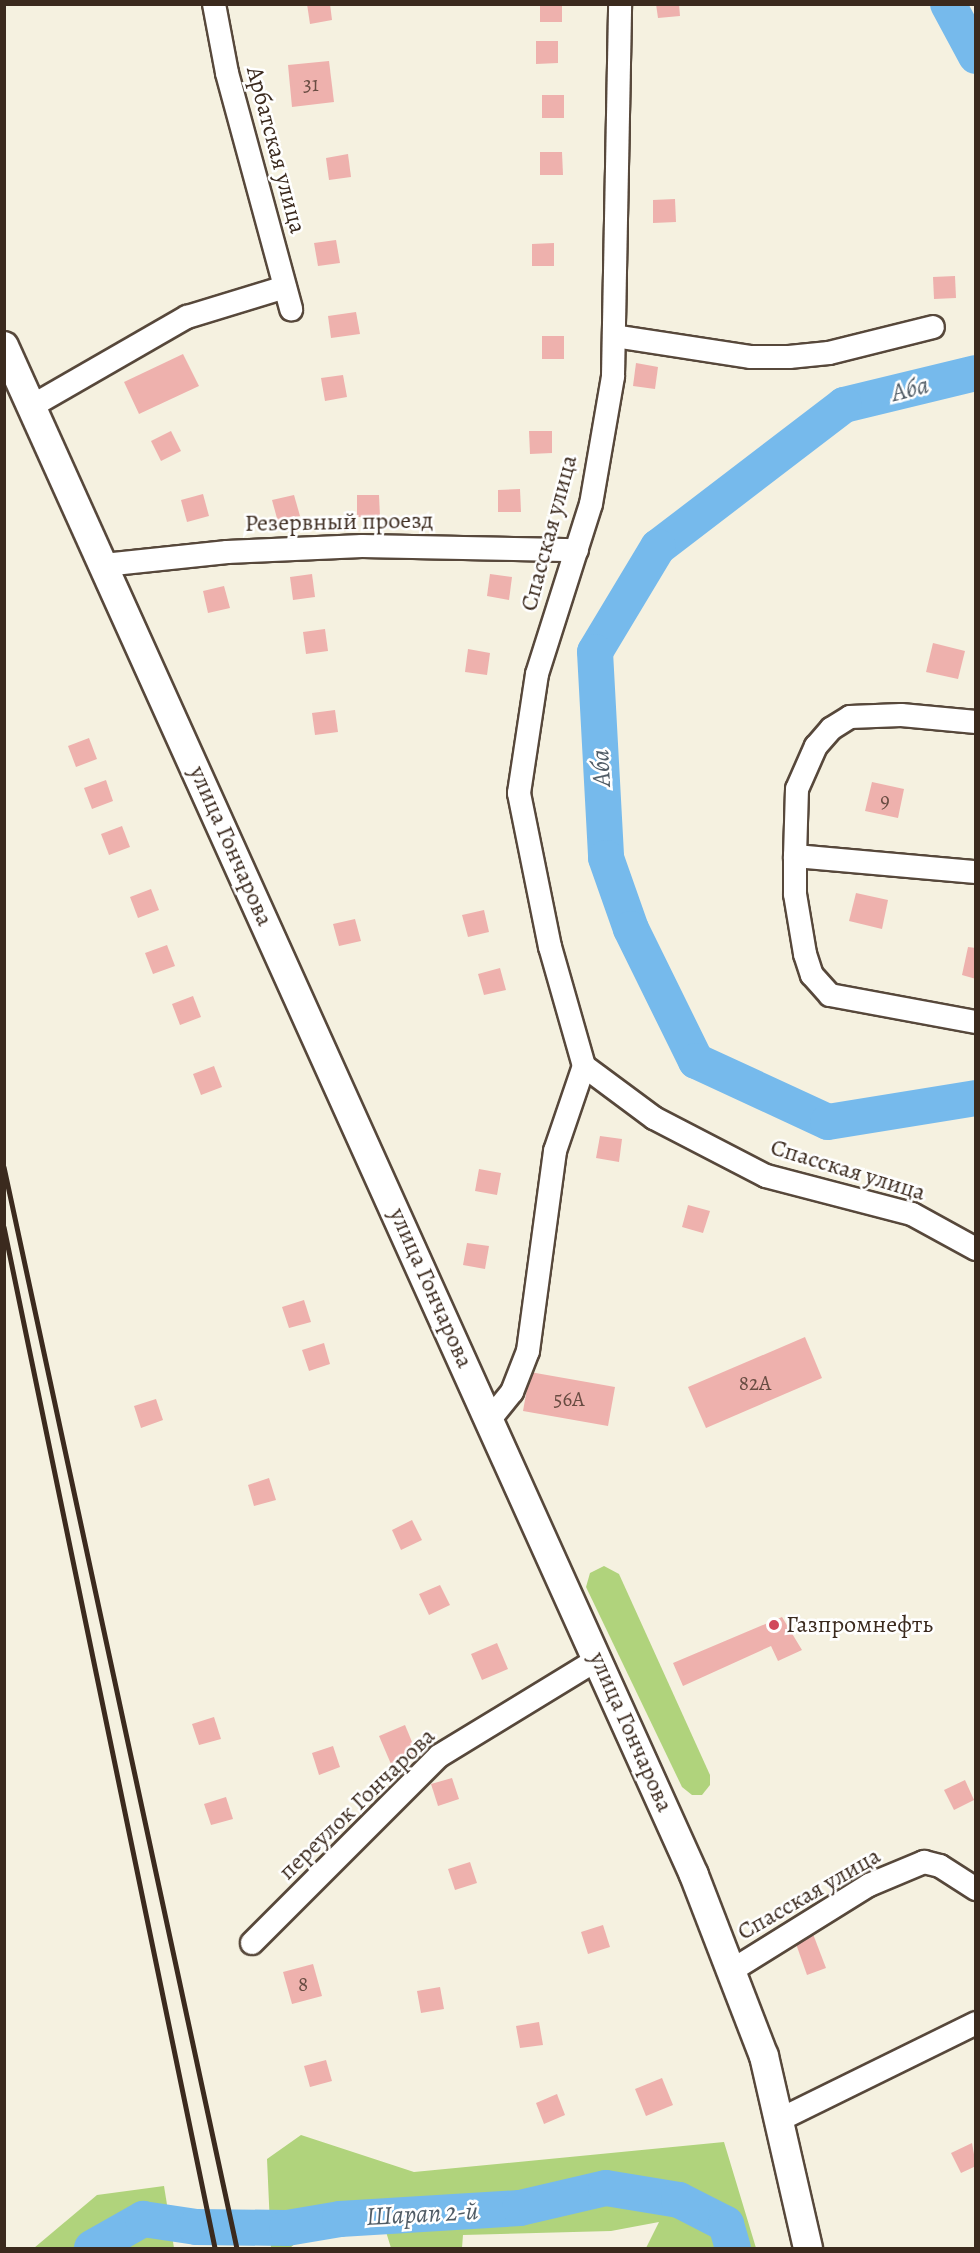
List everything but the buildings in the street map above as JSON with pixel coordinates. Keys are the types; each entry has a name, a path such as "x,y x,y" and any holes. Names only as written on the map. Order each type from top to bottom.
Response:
{"main road":[{"name":"улица Гончарова","path":"4,346 598,1659 734,1969 764,2056 781,2119 808,2248"}],"street":[{"name":"Арбатская улица","path":"214,4 227,73 291,309"},
{"name":"Спасская улица","path":"620,4 613,376 593,493 537,674 519,794 550,947 584,1066 654,1118 766,1176 912,1214 975,1250"},
{"path":"32,406 187,317 285,287"},
{"path":"614,336 751,357 789,357 829,353 933,327"},
{"name":"Резервный проезд","path":"104,564 227,552 362,546 577,550"},
{"path":"975,722 901,715 850,717 831,729 816,746 797,789 795,856 795,894 805,954 812,975 830,995 975,1022"},
{"path":"795,856 975,872"},
{"path":"490,1419 512,1392 528,1351 555,1151 584,1066"},
{"name":"переулок Гончарова","path":"252,1942 439,1756 598,1659"},
{"name":"Спасская улица","path":"734,1969 869,1885 924,1862 940,1866 975,1889"},
{"path":"781,2119 975,2024"}],"green space":[{"path":"604,1566 619,1574 710,1775 710,1785 702,1795 692,1795 682,1787 586,1587 590,1573"},
{"path":"301,2135 414,2172 724,2142 756,2248 646,2248 659,2222 611,2231 463,2235 462,2248 391,2248 379,2209 306,2234 290,2248 271,2248 267,2159"},
{"path":"164,2186 174,2248 34,2248 97,2195"}],"waterway":[{"name":"Аба","path":"948,4 976,56"},
{"name":"Аба","path":"976,373 844,405 658,547 595,652 606,858 631,929 696,1061 828,1122 976,1098"},
{"name":"Шарап 2-й","path":"92,2248 143,2219 196,2227 287,2228 340,2219 520,2208 606,2188 679,2200 726,2224 733,2248"}],"railway":[{"path":"4,1167 237,2248"},
{"path":"4,1227 215,2248"}],"place":[{"name":"Газпромнефть","path":"774,1625"}]}
